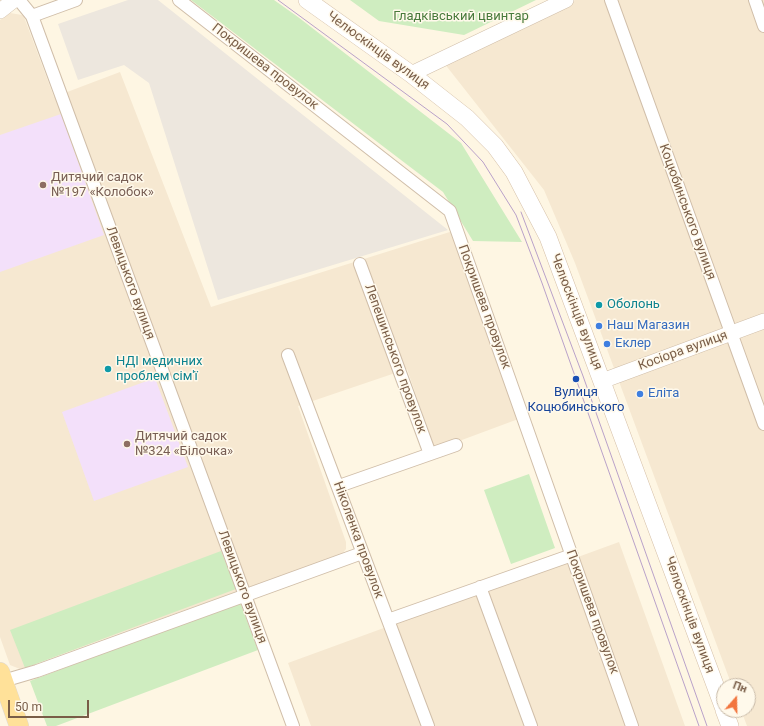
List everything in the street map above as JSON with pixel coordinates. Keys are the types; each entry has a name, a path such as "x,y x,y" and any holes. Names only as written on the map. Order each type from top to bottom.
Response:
{"main road":[{"name":"Челюскінців вулиця","path":"307,0 411,74 467,118 495,146 514,172 548,237 716,687"},
{"path":"2,677 19,726"}],"street":[{"path":"0,11 14,0"},
{"name":"Левицького вулиця","path":"19,0 32,16 245,594 292,726"},
{"path":"32,16 76,0"},
{"name":"Покришева провулок","path":"179,0 450,211 632,726"},
{"path":"411,74 566,0"},
{"name":"Коцюбинського вулиця","path":"612,0 764,424"},
{"path":"755,0 764,26"},
{"name":"Лепешинського провулок","path":"360,264 430,454"},
{"name":"Косіора вулиця","path":"602,381 764,321"},
{"name":"Ніколенка провулок","path":"288,355 339,486 362,553 428,726"},
{"path":"339,486 456,445"},
{"path":"2,677 38,671 245,594 362,553"},
{"path":"388,620 480,586 572,555"},
{"path":"480,586 531,726"}],"shaded area":[{"path":"128,0 158,0 448,230 218,300 149,83 124,65 78,80 58,24"},
{"path":"575,0 764,0 764,726 747,726 744,718 756,718 756,678 729,678 575,263 544,190 444,63"},
{"path":"10,13 22,15 24,17 54,97 120,72 211,307 453,231 521,418 435,450 407,369 298,406 346,542 346,549 342,554 20,669 10,665 0,637 0,20"},
{"name":"Дитячий садок №197 «Колобок»","path":"61,114 104,235 0,272 0,135"},
{"name":"Дитячий садок №324 «Білочка»","path":"155,378 188,467 94,501 62,412"},
{"path":"619,542 685,726 311,726 288,663"}],"green space":[{"path":"191,0 274,0 298,17 461,143 522,242 473,241 443,192"},
{"name":"Гладківський цвинтар","path":"350,0 536,0 464,35 379,21"},
{"path":"529,474 555,548 511,564 484,490"},
{"path":"221,551 236,589 25,668 10,630"},
{"path":"240,602 258,650 56,726 47,726 30,681"}],"tram line":[{"path":"278,0 447,124 483,162 516,215 542,283 699,726"},
{"path":"521,212 583,376 707,726"}],"place":[{"name":"Дитячий садок №197 «Колобок»","path":"43,185"},
{"name":"Оболонь","path":"599,305"},
{"name":"Наш Магазин","path":"599,326"},
{"name":"Еклер","path":"607,344"},
{"name":"НДІ медичних проблем сім'ї","path":"108,369"},
{"name":"Вулиця Коцюбинського","path":"576,379"},
{"name":"Еліта","path":"640,394"},
{"name":"Дитячий садок №324 «Білочка»","path":"127,444"}]}
